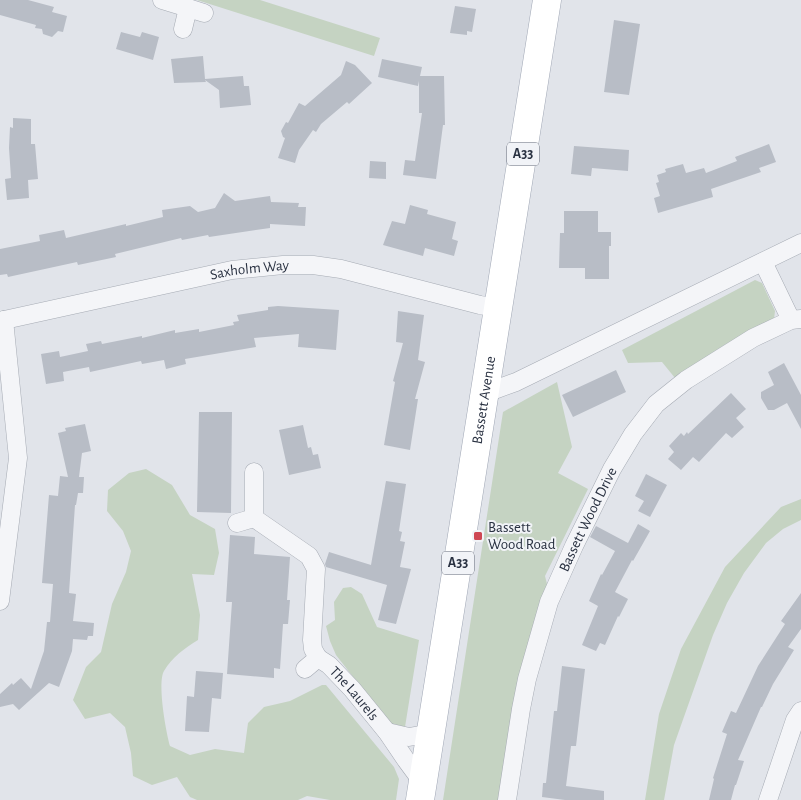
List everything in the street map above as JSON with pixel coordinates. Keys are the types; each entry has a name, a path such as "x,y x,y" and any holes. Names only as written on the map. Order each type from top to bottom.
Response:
{"main road":[{"name":"Bassett Avenue","path":"422,792 547,0"}],"street":[{"path":"162,0 196,10 182,29"},
{"path":"486,393 516,382 801,243"},
{"name":"Bassett Wood Drive","path":"507,800 527,679 548,602 595,503 633,434 656,404 686,380 753,338 796,320 763,262"},
{"name":"Saxholm Way","path":"2,321 232,270 283,265 313,265 341,270 498,308"},
{"path":"0,601 18,458 2,321"},
{"name":"The Laurels","path":"254,472 246,520 309,556 316,568 312,640 314,649 311,664 329,665 352,689 387,732 406,760 422,792"},
{"path":"768,800 795,720 801,711"},
{"name":"The Laurels","path":"387,732 409,737 431,733"}],"green space":[{"path":"197,0 260,0 380,38 374,56"},
{"path":"755,280 762,283 775,311 774,319 726,344 675,378 662,362 628,363 622,350"},
{"path":"557,382 572,447 558,473 588,489 545,576 548,588 502,800 443,800 503,412"},
{"path":"146,469 172,485 190,515 215,529 219,553 214,575 192,574 200,615 198,640 175,657 167,666 162,677 163,708 170,746 190,755 215,749 244,753 248,723 264,707 290,701 322,685 326,685 394,767 399,779 396,800 330,800 307,796 298,800 197,800 190,797 177,777 152,785 133,776 131,753 125,727 110,713 85,719 73,700 86,667 101,652 112,604 126,572 131,551 123,531 107,511 108,490 129,473"},
{"path":"801,499 801,520 783,529 766,543 744,573 727,603 713,635 674,745 664,800 645,800 659,714 681,649 725,567 781,507"},
{"path":"351,587 362,594 377,627 419,640 405,727 389,723 336,655 330,641 326,626 335,620 334,602 343,588"}],"building":[{"path":"0,0 28,0 54,7 52,12 67,16 63,32 58,31 52,37 43,34 42,29 35,28 36,25 0,15"},
{"path":"455,6 476,9 472,32 467,31 467,35 450,33"},
{"path":"614,20 640,24 629,95 604,92"},
{"path":"121,32 140,37 142,32 159,37 153,60 116,49"},
{"path":"203,56 205,79 243,76 244,86 249,86 251,105 220,108 219,90 205,80 206,82 174,83 171,59"},
{"path":"382,59 422,67 420,76 444,76 445,125 443,125 436,179 403,175 405,160 415,161 422,113 419,113 419,81 418,86 378,77"},
{"path":"346,61 355,65 372,83 349,104 347,102 321,124 316,132 313,130 299,150 295,163 278,158 285,138 281,131 286,122 288,123 299,103 305,106 341,75"},
{"path":"13,118 31,119 31,144 35,144 38,179 28,180 29,198 7,200 5,179 11,178 9,148 10,127 13,128"},
{"path":"769,144 776,162 759,168 761,172 711,189 713,197 658,213 654,198 660,196 656,183 659,182 657,175 666,172 665,169 683,164 686,173 704,168 706,173 737,161 735,157"},
{"path":"574,146 629,150 628,171 592,168 591,176 571,174"},
{"path":"370,161 386,162 386,179 369,178"},
{"path":"224,193 235,201 270,196 271,202 299,203 298,207 306,207 305,226 270,224 270,228 209,237 208,235 182,240 181,238 115,254 116,257 78,265 77,262 8,277 7,274 0,275 0,249 40,241 39,235 64,230 66,238 126,224 126,226 163,217 162,210 190,206 198,212 215,208"},
{"path":"410,205 428,210 427,214 456,222 452,239 458,241 454,256 425,248 423,256 383,245 392,221 405,224"},
{"path":"564,211 598,211 598,232 611,232 609,279 585,279 585,268 559,268 560,233 564,233"},
{"path":"268,307 339,310 336,350 298,347 299,334 254,338 256,347 185,359 186,364 166,369 164,360 142,364 141,361 90,372 89,367 63,372 64,381 46,384 41,354 59,351 60,357 88,351 86,344 101,341 102,344 142,336 142,338 175,330 175,333 199,329 199,332 234,325 233,322 239,321 237,315 268,310"},
{"path":"398,311 424,315 418,360 425,362 415,399 418,399 410,450 384,445 395,382 393,381 403,343 396,342"},
{"path":"784,363 801,395 801,429 787,403 774,410 768,410 761,398 761,392 774,385 768,372"},
{"path":"616,370 626,392 573,417 562,395"},
{"path":"731,393 746,409 736,418 744,427 732,438 726,433 699,462 693,457 681,470 668,459 674,452 669,446 681,433 684,436 687,432 688,434"},
{"path":"199,412 232,412 231,513 197,512"},
{"path":"85,424 91,451 82,453 79,477 84,477 83,493 78,493 75,505 69,593 76,594 73,621 94,623 93,636 88,636 87,640 73,639 72,651 59,687 49,683 19,710 13,704 0,707 0,694 12,683 13,685 21,678 31,689 44,651 47,622 50,622 53,584 42,583 49,495 58,496 60,476 68,477 58,433 66,431 65,428"},
{"path":"303,425 308,448 311,447 313,455 318,454 321,468 289,475 279,430"},
{"path":"646,474 667,485 650,517 638,511 644,501 635,496"},
{"path":"386,481 406,484 399,531 402,532 400,541 405,542 400,567 411,569 396,624 378,620 387,585 326,567 325,564 329,552 371,565"},
{"path":"638,524 650,531 615,592 628,599 605,645 600,643 596,651 582,645 598,606 589,601 601,574 615,551 590,537 596,526 628,543"},
{"path":"230,535 255,537 254,554 290,557 287,600 290,600 288,624 283,624 280,669 274,668 274,678 227,674 232,602 226,602"},
{"path":"801,593 801,629 788,647 794,650 761,707 738,760 744,761 731,800 709,800 713,778 727,734 722,732 731,711 736,713 758,666 785,624 781,621"},
{"path":"562,666 585,669 576,746 571,746 566,786 604,791 604,800 565,800 542,797 543,783 546,783 554,711 557,711"},
{"path":"196,671 223,673 221,699 212,698 209,732 185,731 187,696 194,697"}],"place":[{"name":"Bassett Wood Road","path":"478,536"}]}
